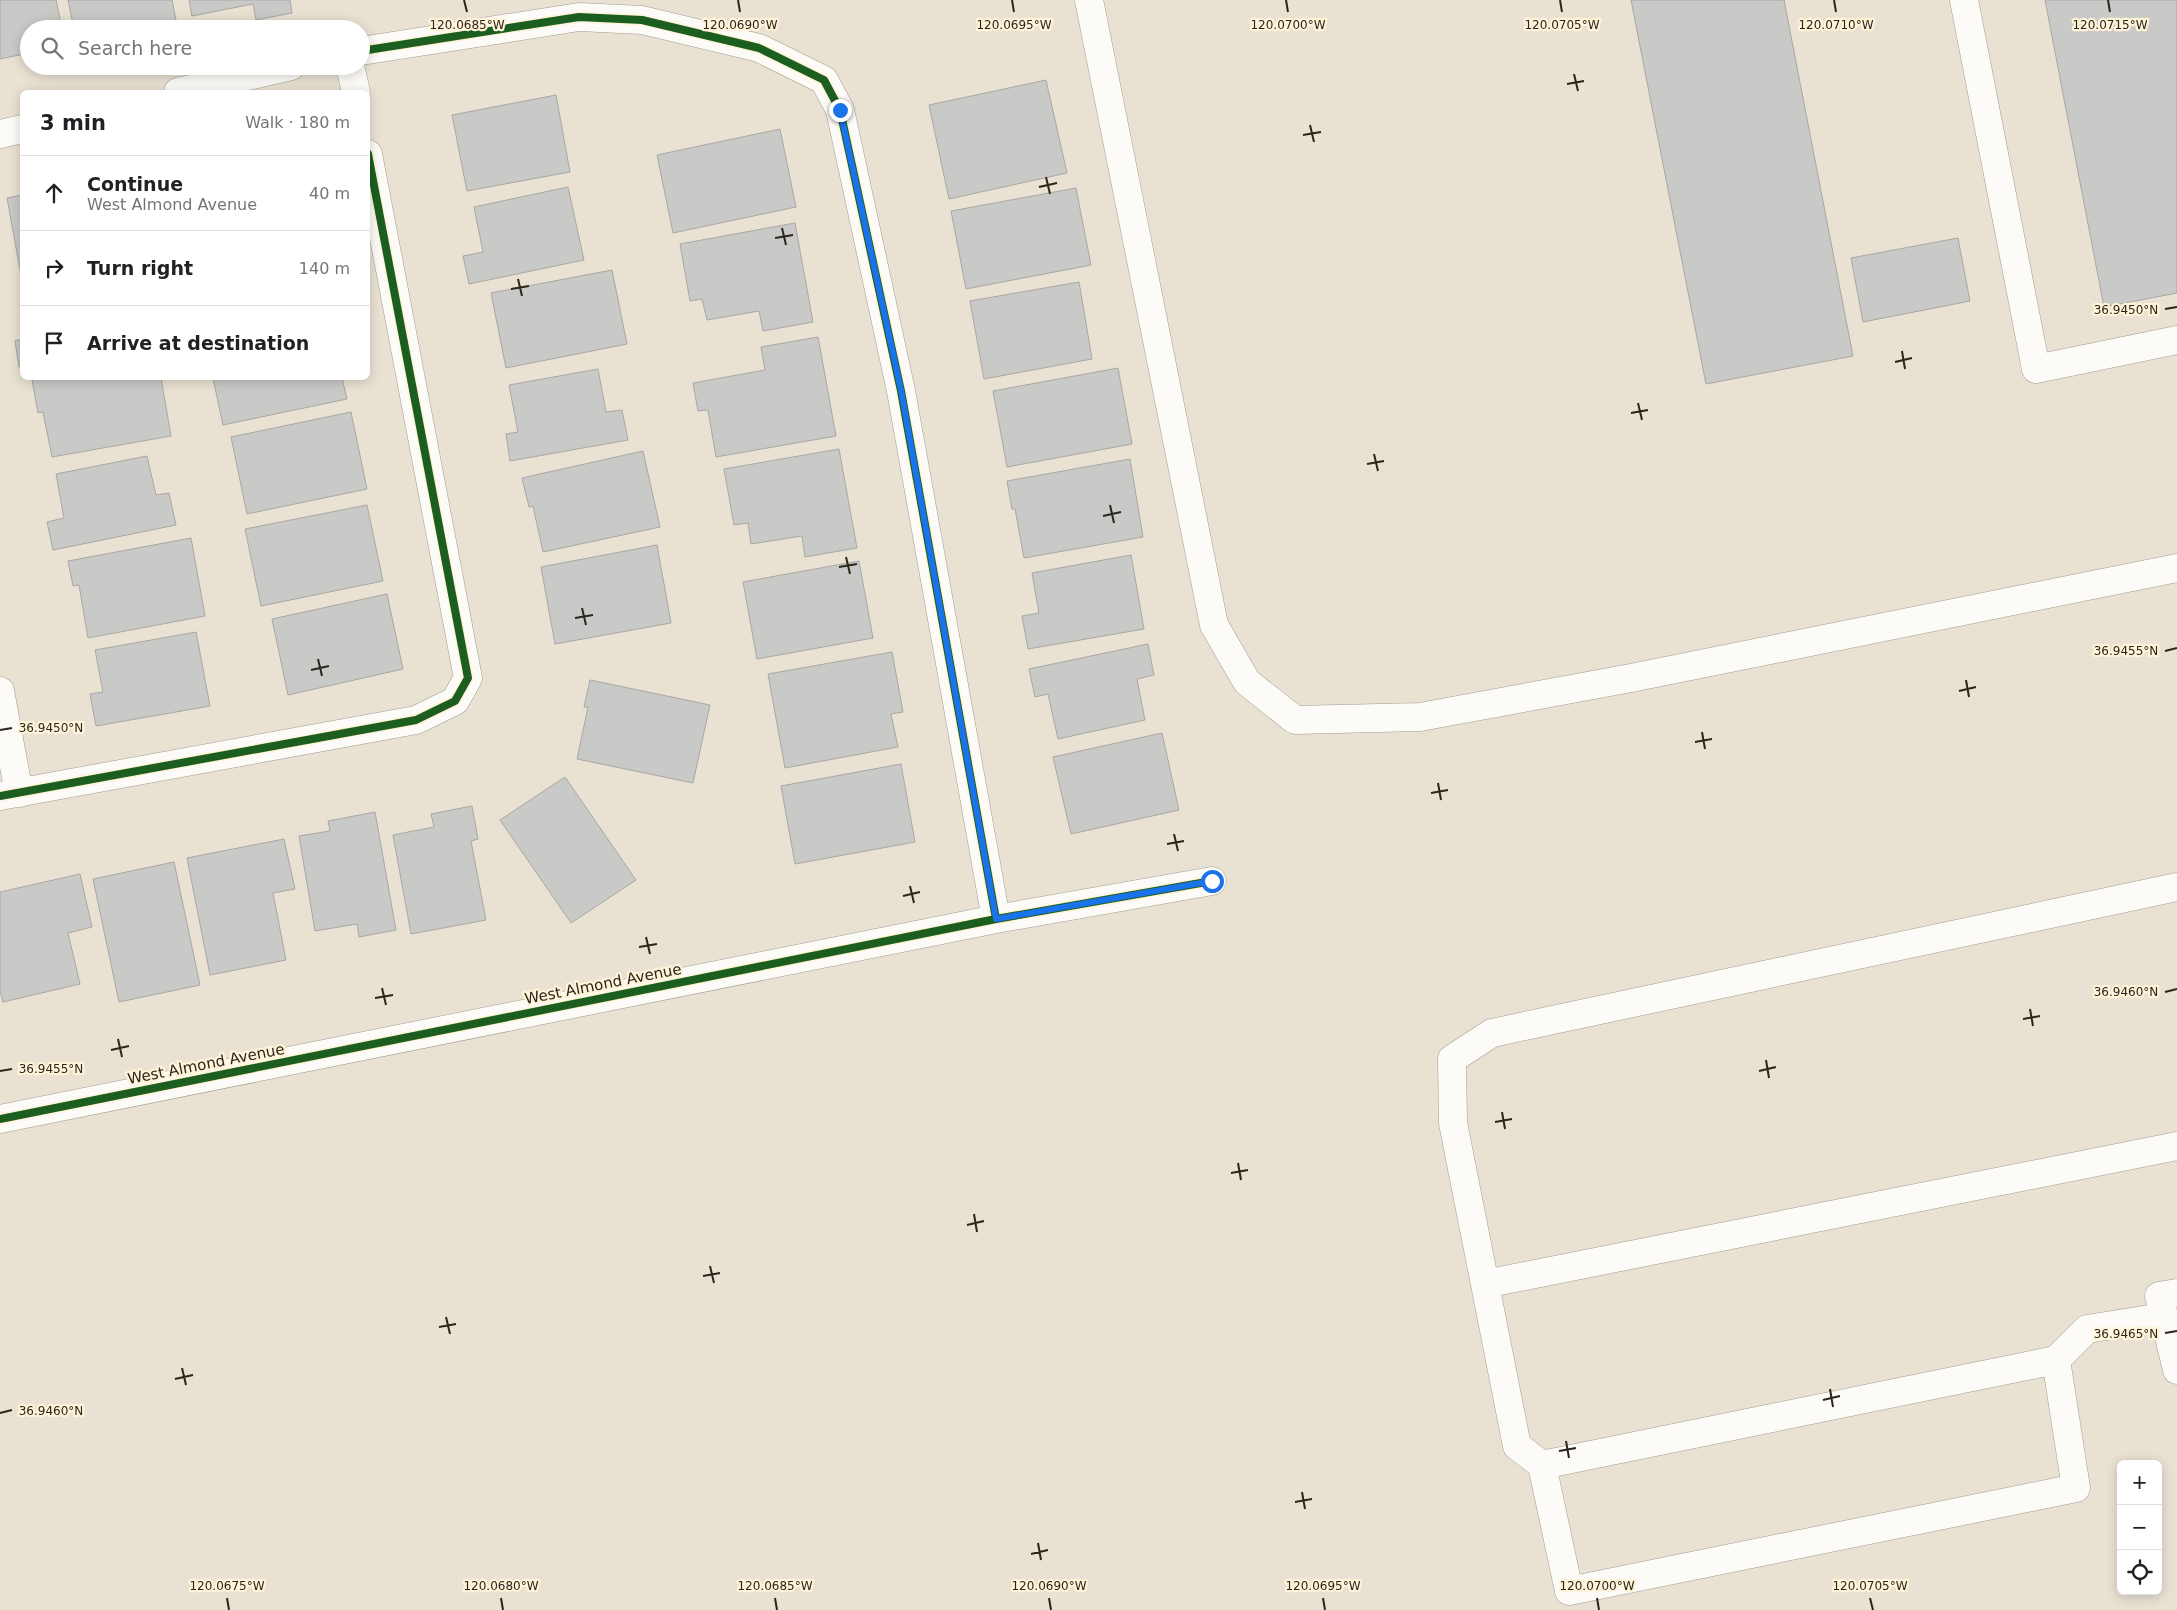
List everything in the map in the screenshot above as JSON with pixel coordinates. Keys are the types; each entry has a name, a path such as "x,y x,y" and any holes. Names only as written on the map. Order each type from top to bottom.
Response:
{"street":[{"path":"1089,0 1214,625 1246,682 1296,720 1420,717 1631,678 2177,568"},
{"path":"1964,0 2036,369 2177,340"},
{"path":"370,50 579,17 642,20 759,48 824,80 840,110 901,390 996,919"},
{"path":"187,90 252,75"},
{"path":"352,75 356,90"},
{"path":"0,134 20,129"},
{"path":"0,691 9,794 416,720 455,701 468,678 370,164"},
{"name":"West Almond Avenue","path":"0,1119 996,919 1212,881"},
{"path":"2056,1360 2076,1488 1569,1591 1542,1465 1516,1446 1453,1123 1452,1060 1492,1033 2177,887"},
{"path":"1485,1284 2177,1146"},
{"path":"1542,1465 2056,1360 2087,1329 2166,1302 2177,1370"}],"building":[{"path":"0,0 56,0 60,20 20,20 20,55 0,59"},
{"path":"68,0 172,0 176,20 72,20"},
{"path":"189,0 290,0 292,13 256,20 253,4 192,16"},
{"path":"1631,0 1784,0 1853,356 1706,384"},
{"path":"2045,0 2177,0 2177,293 2104,307"},
{"path":"1046,80 1067,173 949,199 929,105"},
{"path":"556,95 570,172 467,191 452,115"},
{"path":"780,129 796,207 673,233 657,155"},
{"path":"568,187 584,260 469,284 463,256 483,252 474,207"},
{"path":"1076,188 1091,265 966,289 951,211"},
{"path":"20,195 20,270 7,198"},
{"path":"795,223 813,322 763,331 759,311 707,320 702,299 690,301 680,244"},
{"path":"1958,238 1970,301 1863,322 1851,258"},
{"path":"612,270 627,344 506,368 491,293"},
{"path":"1079,282 1092,359 984,379 970,301"},
{"path":"818,337 836,436 716,457 708,410 698,411 693,383 765,370 761,347"},
{"path":"20,340 20,367 19,367 15,341"},
{"path":"1118,368 1132,444 1007,467 993,391"},
{"path":"598,369 606,412 622,410 628,440 510,461 506,434 518,432 509,385"},
{"path":"32,380 161,380 171,436 52,457 43,412 38,413"},
{"path":"213,380 342,380 347,399 223,425"},
{"path":"351,412 367,489 247,514 231,437"},
{"path":"839,449 857,548 805,557 802,536 751,544 748,523 734,525 724,469"},
{"path":"643,451 660,527 543,552 533,506 529,507 522,478"},
{"path":"147,456 156,495 169,493 176,525 53,550 47,522 64,518 56,474"},
{"path":"1130,459 1143,537 1024,558 1015,509 1012,509 1007,481"},
{"path":"367,505 383,581 261,606 245,529"},
{"path":"191,538 205,616 88,638 79,585 73,586 68,561"},
{"path":"657,545 671,623 555,644 541,567"},
{"path":"1131,555 1144,629 1028,649 1022,616 1039,613 1032,573"},
{"path":"859,561 873,638 757,659 743,582"},
{"path":"387,594 403,669 288,695 272,619"},
{"path":"196,632 210,706 96,726 90,694 103,692 95,650"},
{"path":"1148,644 1154,675 1137,679 1145,720 1058,739 1048,694 1035,697 1029,669"},
{"path":"892,652 903,712 891,714 898,747 785,768 768,674"},
{"path":"590,680 710,705 693,783 577,759 588,707 584,707"},
{"path":"1162,733 1179,810 1071,834 1053,757"},
{"path":"901,764 915,842 795,864 781,786"},
{"path":"565,777 636,880 571,923 500,820"},
{"path":"472,806 478,839 471,841 486,920 411,934 393,835 434,827 431,814"},
{"path":"375,812 396,930 359,937 357,924 315,931 299,836 330,831 328,821"},
{"path":"284,839 295,889 273,893 286,960 210,975 187,858"},
{"path":"174,862 200,985 119,1002 93,879"},
{"path":"80,874 92,927 68,933 80,984 3,1002 0,991 0,892"}],"cycle path":[{"path":"370,50 579,17 642,20 759,48 824,80 840,110 901,391 996,919"},
{"path":"0,796 416,720 455,701 468,678 370,164"},
{"path":"0,1119 996,919 1212,881"}],"route":[{"path":"840,110 901,390 996,919 1212,881"}]}
